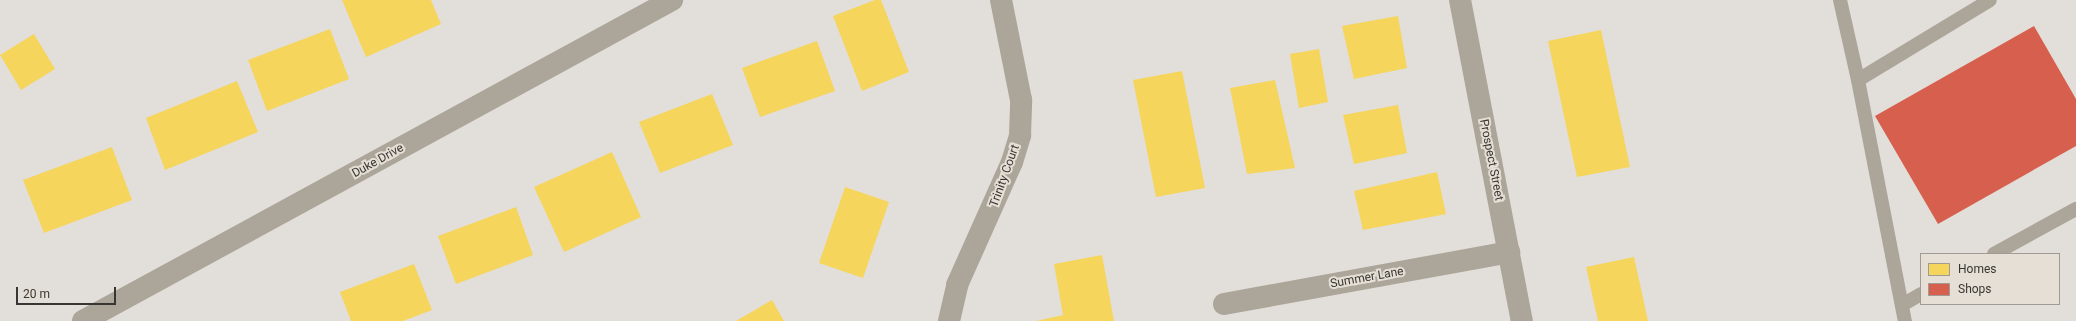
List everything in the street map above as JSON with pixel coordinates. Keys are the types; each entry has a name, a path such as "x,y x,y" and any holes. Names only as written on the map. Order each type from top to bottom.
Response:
{"street":[{"name":"Duke Drive","path":"83,321 672,0"},
{"name":"Trinity Court","path":"949,321 957,285 1004,182 1020,135 1021,100 1001,0"},
{"name":"Prospect Street","path":"1460,0 1522,321"},
{"name":"Summer Lane","path":"1224,304 1509,252"}],"lane":[{"path":"1840,0 1858,80 1905,321"},
{"path":"1858,80 1990,0"},
{"path":"1996,253 2076,209"},
{"path":"1902,305 1920,295"}],"building: Homes":[{"path":"342,0 431,0 441,24 366,57"},
{"path":"875,0 881,0 909,72 862,91 833,16"},
{"path":"1398,16 1407,68 1354,79 1342,26"},
{"path":"330,29 349,79 267,111 248,60"},
{"path":"1601,30 1630,167 1577,177 1548,41"},
{"path":"34,34 55,69 21,90 0,55"},
{"path":"817,41 835,91 760,117 742,68"},
{"path":"1319,49 1328,102 1299,108 1290,54"},
{"path":"1182,71 1205,188 1156,197 1133,80"},
{"path":"1275,80 1295,168 1247,174 1230,88"},
{"path":"237,81 258,132 165,170 146,118"},
{"path":"712,94 733,145 660,173 639,122"},
{"path":"1398,105 1407,153 1354,164 1343,115"},
{"path":"112,147 132,200 44,233 23,180"},
{"path":"612,152 641,217 564,252 534,187"},
{"path":"1437,172 1446,214 1363,230 1354,191"},
{"path":"845,187 889,202 863,278 819,263"},
{"path":"516,207 533,255 456,284 438,236"},
{"path":"1102,255 1114,321 1036,321 1063,315 1054,264"},
{"path":"1634,257 1648,321 1598,321 1586,267"},
{"path":"414,264 432,310 403,321 351,321 340,292"},
{"path":"772,300 784,321 736,321"}],"building: Shops":[{"path":"2034,26 2076,99 2076,146 1938,224 1875,116"}]}
